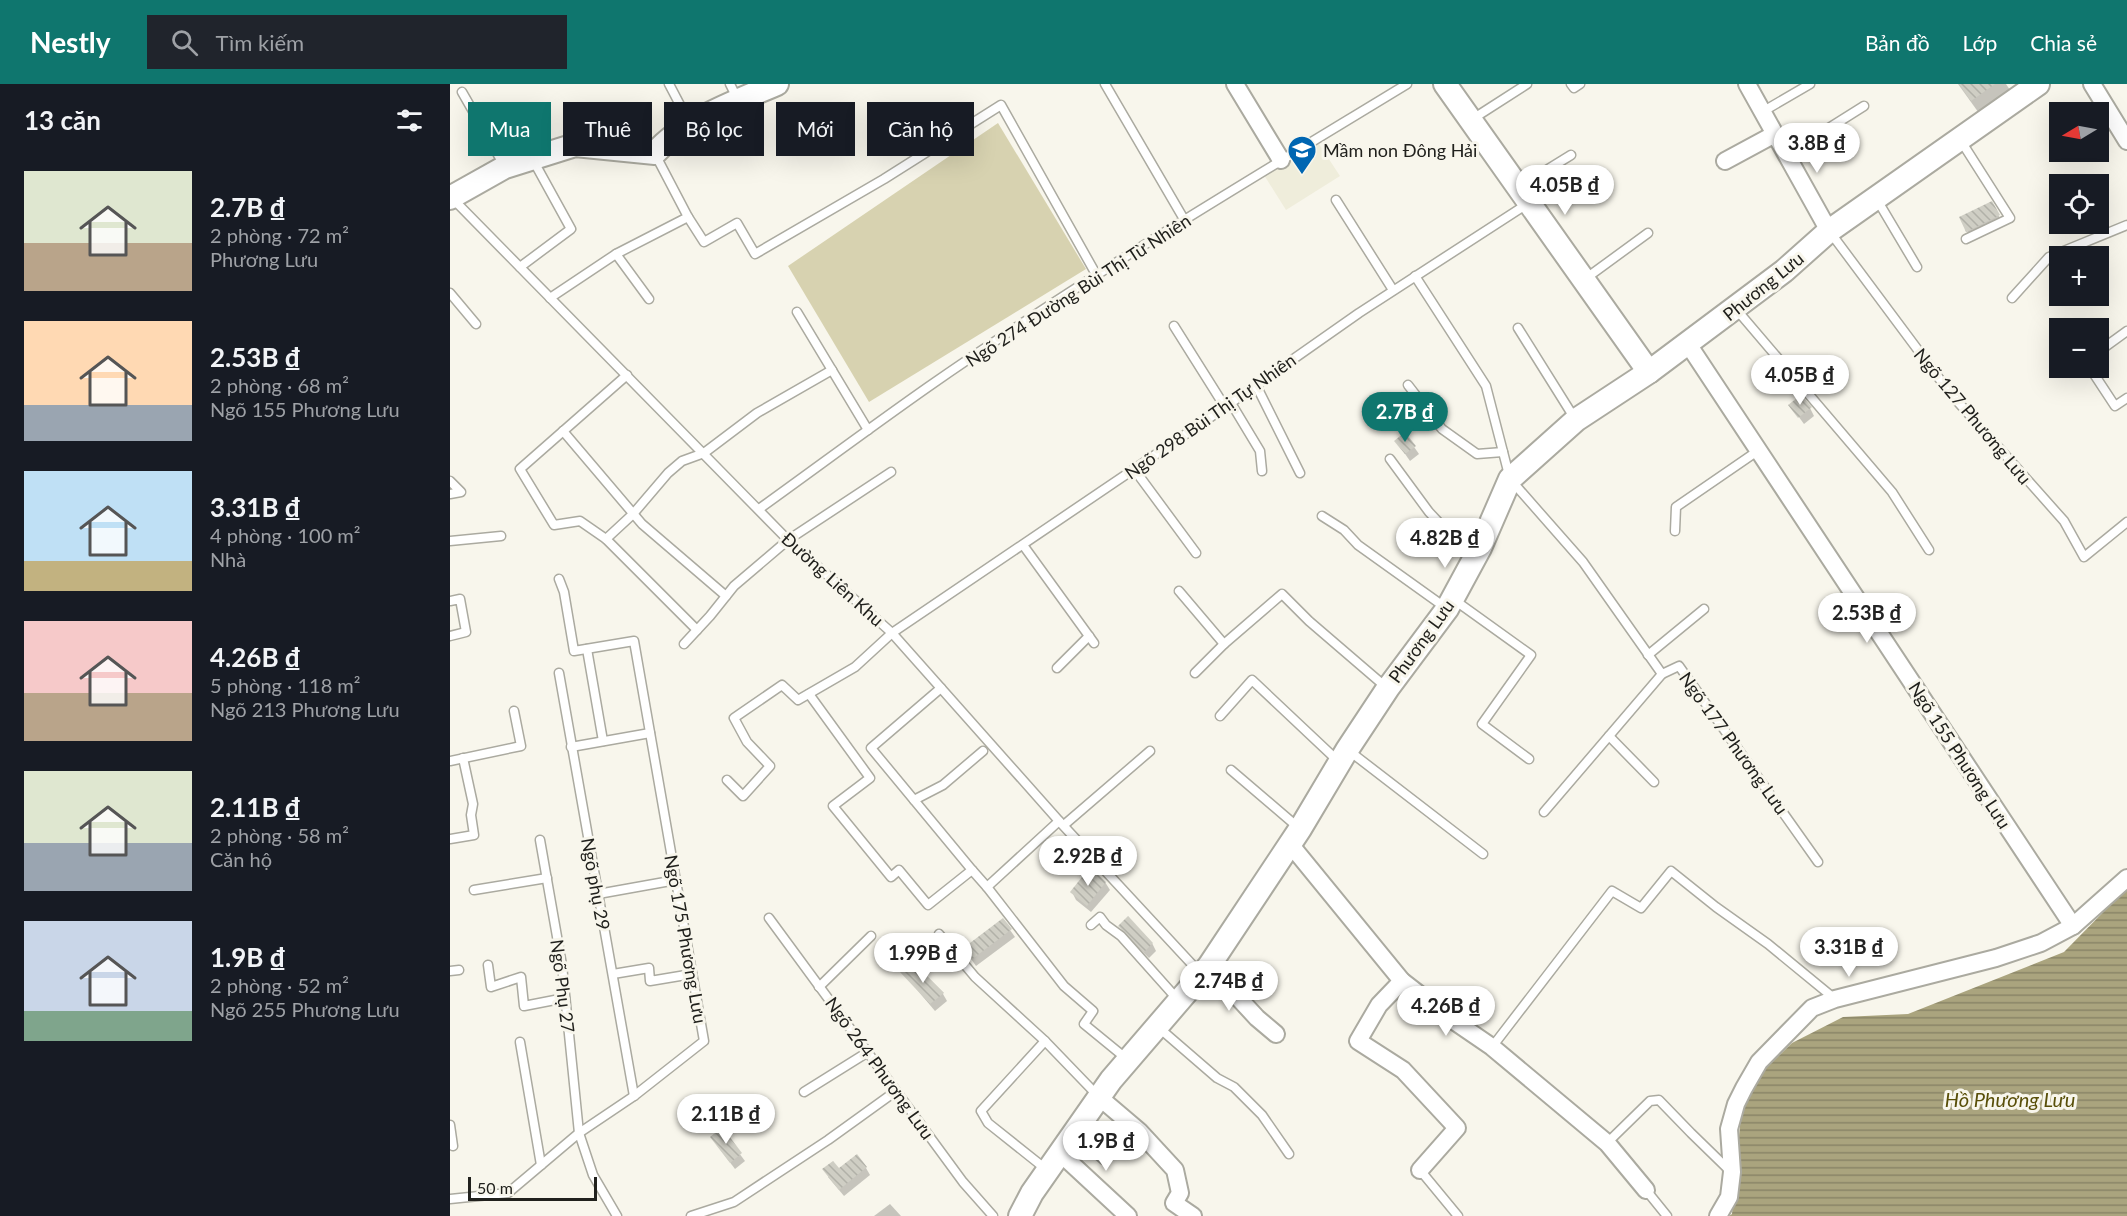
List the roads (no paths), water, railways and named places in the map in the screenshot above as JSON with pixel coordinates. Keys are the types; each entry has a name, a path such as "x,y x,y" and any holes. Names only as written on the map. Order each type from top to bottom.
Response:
{"street":[{"path":"720,102 734,92 777,84"},
{"path":"1235,84 1281,160"},
{"path":"1445,84 1649,372"},
{"path":"1747,84 1829,231"},
{"path":"2092,84 2099,102"},
{"name":"Phương Lưu","path":"1020,1216 1032,1193 1099,1097 1205,970 1295,837 1343,756 1388,688 1450,603 1480,548 1510,479 1575,420 1649,372 1736,309 1829,231 1960,139 2027,88"},
{"path":"2109,121 2125,133"},
{"path":"1725,161 1775,134"},
{"path":"450,197 505,168 575,145 655,153 664,146"},
{"name":"Ngõ 155 Phương Lưu","path":"1688,344 2073,926"},
{"path":"1295,837 1402,981 1492,1047 1606,1143 1646,1190"},
{"path":"1718,1216 1729,1197 1732,1172 1729,1129 1736,1104 1759,1062 1812,1008 1835,999 1996,958 2041,943 2073,926 2127,878"},
{"path":"1205,970 1276,1034"},
{"path":"1402,981 1379,1005 1358,1041 1403,1071 1457,1128 1420,1170"},
{"path":"1099,1097 1139,1131 1174,1170 1180,1193 1174,1203 1193,1216"},
{"path":"1054,1162 1128,1216"}],"lane":[{"path":"669,84 678,102"},
{"path":"1105,84 1185,221"},
{"name":"Ngõ 274 Đường Bùi Thị Từ Nhiên","path":"759,509 929,386 1097,276 1407,84"},
{"path":"1471,121 1527,84"},
{"path":"1571,84 1574,88 1580,84"},
{"path":"1761,112 1810,84"},
{"path":"462,92 505,168"},
{"path":"655,153 688,217 704,242 737,223 756,254 884,179 1001,105 1097,276"},
{"path":"1786,155 1864,106"},
{"path":"1960,139 2010,218 1966,239"},
{"name":"Ngõ 298 Bùi Thị Tự Nhiên","path":"809,694 855,667 892,633 1414,276 1524,194 1571,155"},
{"path":"520,267 572,229 532,159"},
{"name":"Đường Liên Khu","path":"450,197 788,540 892,633 1062,823 1205,970"},
{"path":"1876,198 1917,267"},
{"path":"1336,200 1394,290"},
{"path":"550,298 616,254 688,217"},
{"path":"2012,298 2049,257 2127,225"},
{"name":"Ngõ 127 Phương Lưu","path":"1829,231 1950,393 2064,521 2084,556 2127,522"},
{"path":"1585,280 1648,233"},
{"path":"616,254 649,299"},
{"path":"1414,276 1486,386 1510,479"},
{"path":"450,293 476,324"},
{"path":"1736,309 1892,492 1929,550"},
{"path":"797,312 868,430"},
{"path":"1174,326 1260,451 1262,471"},
{"path":"1518,328 1575,420"},
{"path":"2109,344 2127,331"},
{"path":"606,539 633,514 668,473 682,461 704,453 757,413 832,370"},
{"path":"627,375 520,469 554,525 580,521 606,539 697,630"},
{"path":"2097,378 2115,406 2127,398"},
{"path":"1256,385 1300,473"},
{"path":"1408,385 1442,429 1477,454 1503,452"},
{"path":"563,431 642,524 726,596"},
{"path":"1675,531 1676,507 1759,450"},
{"path":"1390,459 1429,512 1445,529 1480,548"},
{"path":"1134,469 1196,553"},
{"path":"684,644 734,586 788,540 891,472"},
{"name":"Ngõ 177 Phương Lưu","path":"1510,479 1583,562 1662,674 1679,666 1818,861"},
{"path":"450,481 461,492 450,494"},
{"path":"1322,516 1344,530 1358,545 1531,655 1482,724 1529,759"},
{"path":"450,542 501,536"},
{"path":"1023,545 1091,640 1057,668"},
{"path":"559,579 564,592 574,651 587,649 603,741"},
{"path":"1179,591 1224,644"},
{"path":"1195,673 1224,644 1282,594 1309,621 1388,688"},
{"path":"450,600 460,599 466,632 450,636"},
{"path":"1648,654 1704,609"},
{"name":"Ngõ 175 Phương Lưu","path":"450,1199 507,1193 579,1133 634,1096 704,1041 634,641 587,649"},
{"name":"Ngõ phụ 29","path":"559,672 634,1096"},
{"path":"1544,812 1662,674"},
{"path":"1220,716 1252,680 1343,756 1483,854"},
{"path":"727,780 743,796 770,766 747,742 734,718 782,685 798,700 809,694 870,778 833,806 891,877 899,870 928,905 972,870"},
{"path":"941,688 871,748 987,887 1064,986 1093,1011 1084,1024 1129,1060"},
{"path":"450,761 521,746 514,711"},
{"path":"571,747 650,733"},
{"path":"1609,736 1654,782"},
{"path":"914,800 943,785 982,751"},
{"path":"987,887 1150,751"},
{"path":"450,839 474,835 471,815 473,804 463,758"},
{"path":"1231,770 1295,837"},
{"name":"Ngõ Phụ 27","path":"540,840 565,998 579,1133 593,1175 617,1216"},
{"path":"1492,1047 1612,891 1641,908 1671,871 1768,944 1835,999"},
{"path":"474,890 547,878"},
{"path":"598,894 676,880"},
{"path":"1091,925 1100,917 1106,925 1121,936 1179,1001"},
{"name":"Ngõ 264 Phương Lưu","path":"769,918 963,1182 993,1216"},
{"path":"939,934 975,977 1045,1041 1099,1097"},
{"path":"819,987 871,936"},
{"path":"488,965 491,987 521,977 524,1006 565,998"},
{"path":"613,974 649,968 650,981 692,974"},
{"path":"1157,1027 1217,1078 1234,1087 1262,1115 1289,1155"},
{"path":"1045,1041 981,1111 988,1123 1054,1162"},
{"path":"520,1042 541,1166"},
{"path":"804,1092 868,1052"},
{"path":"691,1216 734,1203 896,1091"},
{"path":"1606,1143 1650,1101 1659,1100 1732,1172"},
{"path":"450,1125 453,1146"},
{"path":"1074,1134 1104,1160"},
{"path":"1420,1170 1458,1216"},
{"path":"1646,1190 1667,1216"}],"water":[{"name":"Hồ Phương Lưu","path":"2127,888 2127,1216 1729,1216 1732,1214 1741,1114 1762,1072 1792,1043 1843,1017 1908,1014 2064,952"}],"place":[{"name":"Mầm non Đông Hải","path":"1302,176"}]}
